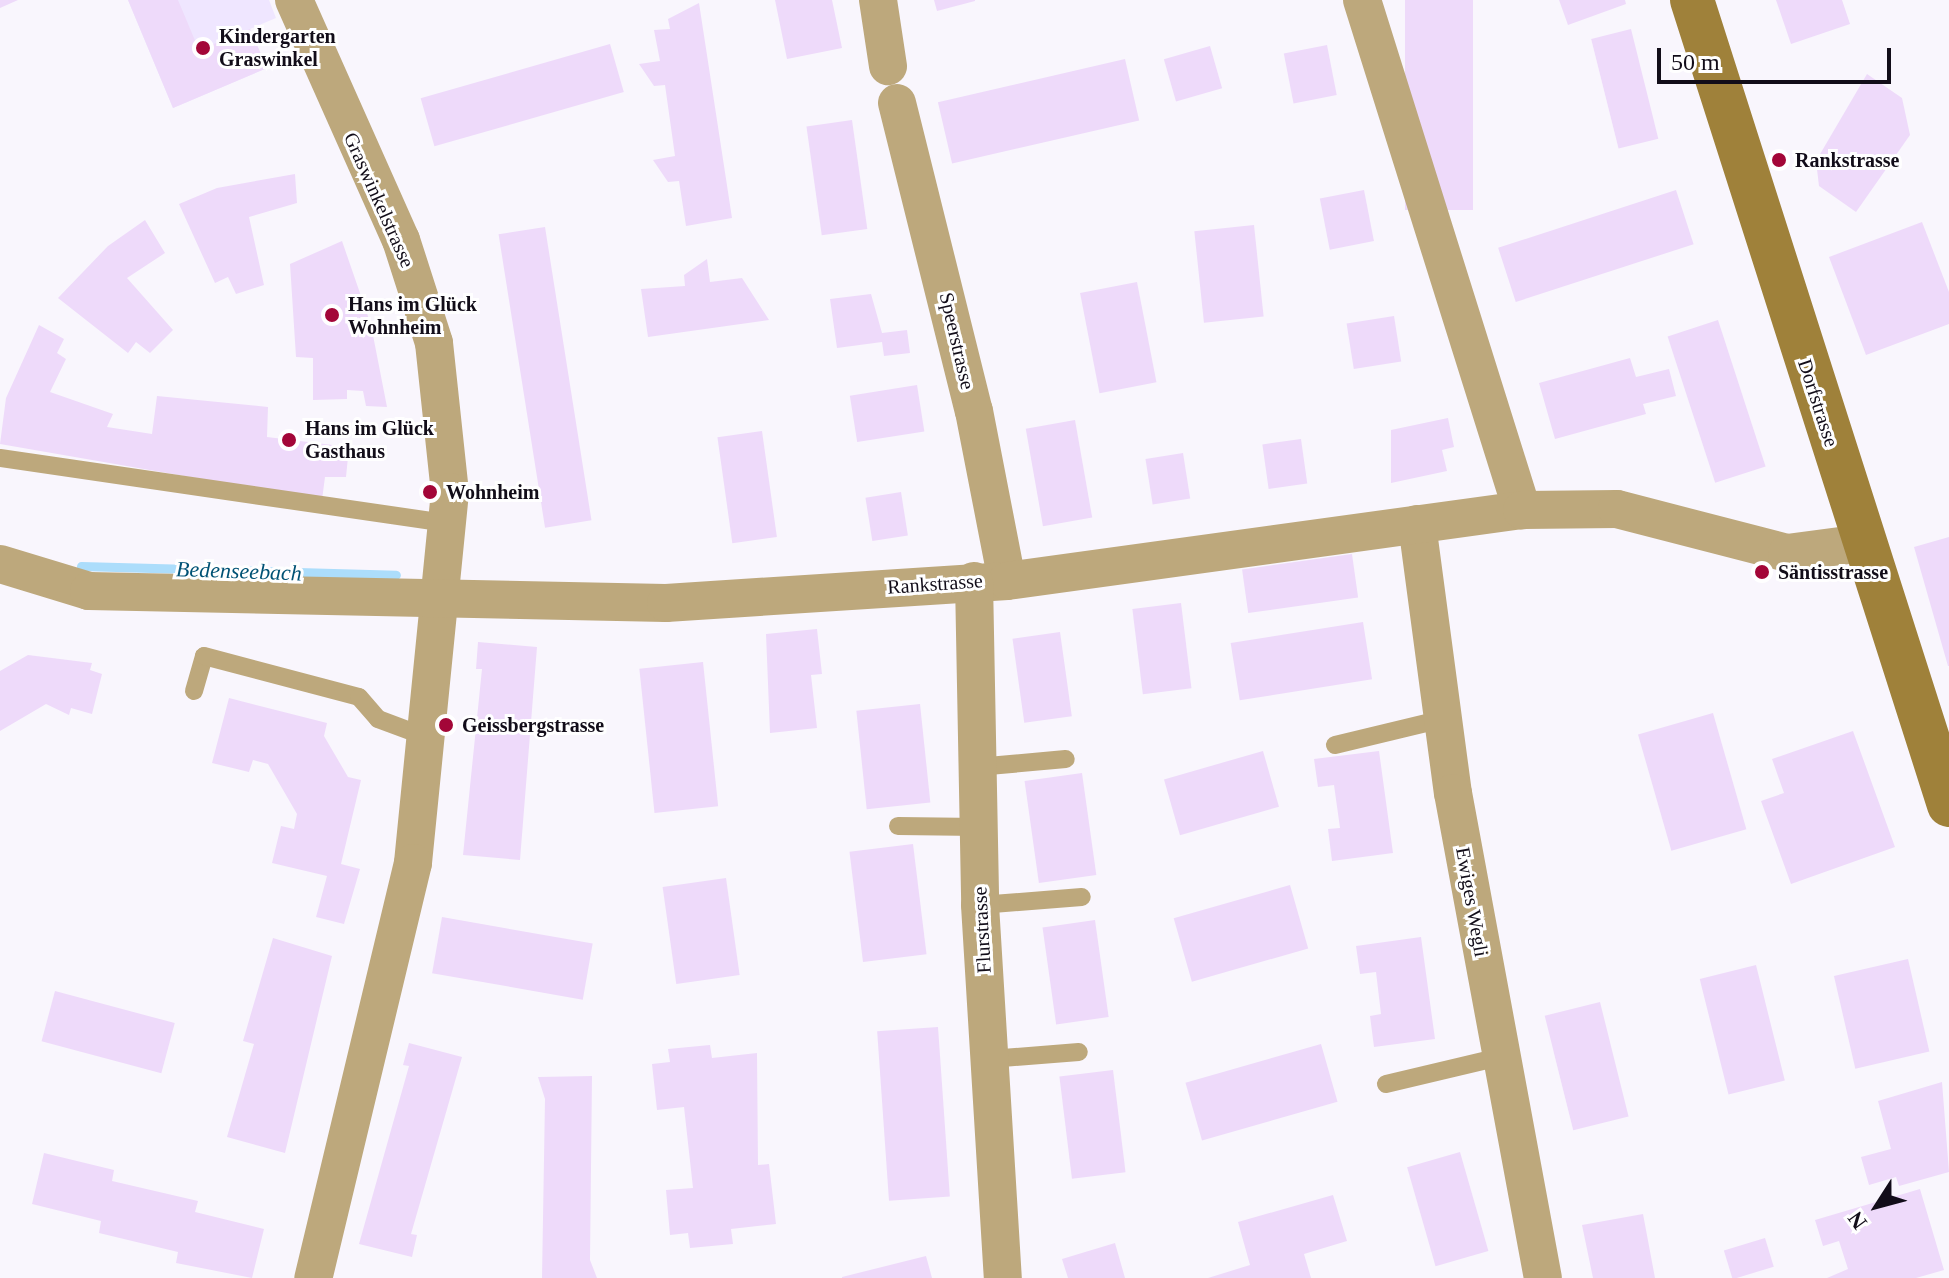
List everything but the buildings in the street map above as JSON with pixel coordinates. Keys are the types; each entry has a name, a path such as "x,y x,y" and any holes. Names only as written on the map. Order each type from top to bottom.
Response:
{"main road":[{"name":"Dorfstrasse","path":"1692,0 1949,805"}],"street":[{"name":"Graswinkelstrasse","path":"294,0 401,240 434,343 448,523 443,599"},
{"path":"878,0 888,66"},
{"path":"1362,0 1522,510"},
{"name":"Speerstrasse","path":"897,103 974,411 990,581"},
{"name":"Rankstrasse","path":"0,564 89,591 666,603 990,581 1522,510 1617,509 1787,553 1864,543"},
{"name":"Ewiges Wegli","path":"1417,524 1443,719 1500,1057 1543,1278"},
{"name":"Flurstrasse","path":"990,581 977,767 980,905 1003,1278"},
{"path":"313,1278 388,983 429,738 443,599"}],"lane":[{"path":"0,458 448,523"},
{"path":"194,691 204,656 359,697 378,719 429,738"},
{"path":"1335,745 1443,719"},
{"path":"977,767 1066,759"},
{"path":"898,826 979,827"},
{"path":"980,905 1082,897"},
{"path":"990,1059 1079,1052"},
{"path":"1386,1084 1500,1057"}],"shaded area":[{"name":"Kindergarten Graswinkel","path":"128,0 269,0 276,18 250,29 267,68 173,108"}],"waterway":[{"name":"Bedenseebach","path":"81,566 396,575"}],"place":[{"name":"Kindergarten Graswinkel","path":"203,48"},
{"name":"Rankstrasse","path":"1779,160"},
{"name":"Hans im Glück Wohnheim","path":"332,315"},
{"name":"Hans im Glück Gasthaus","path":"289,440"},
{"name":"Wohnheim","path":"430,492"},
{"name":"Säntisstrasse","path":"1762,572"},
{"name":"Geissbergstrasse","path":"446,725"}]}
